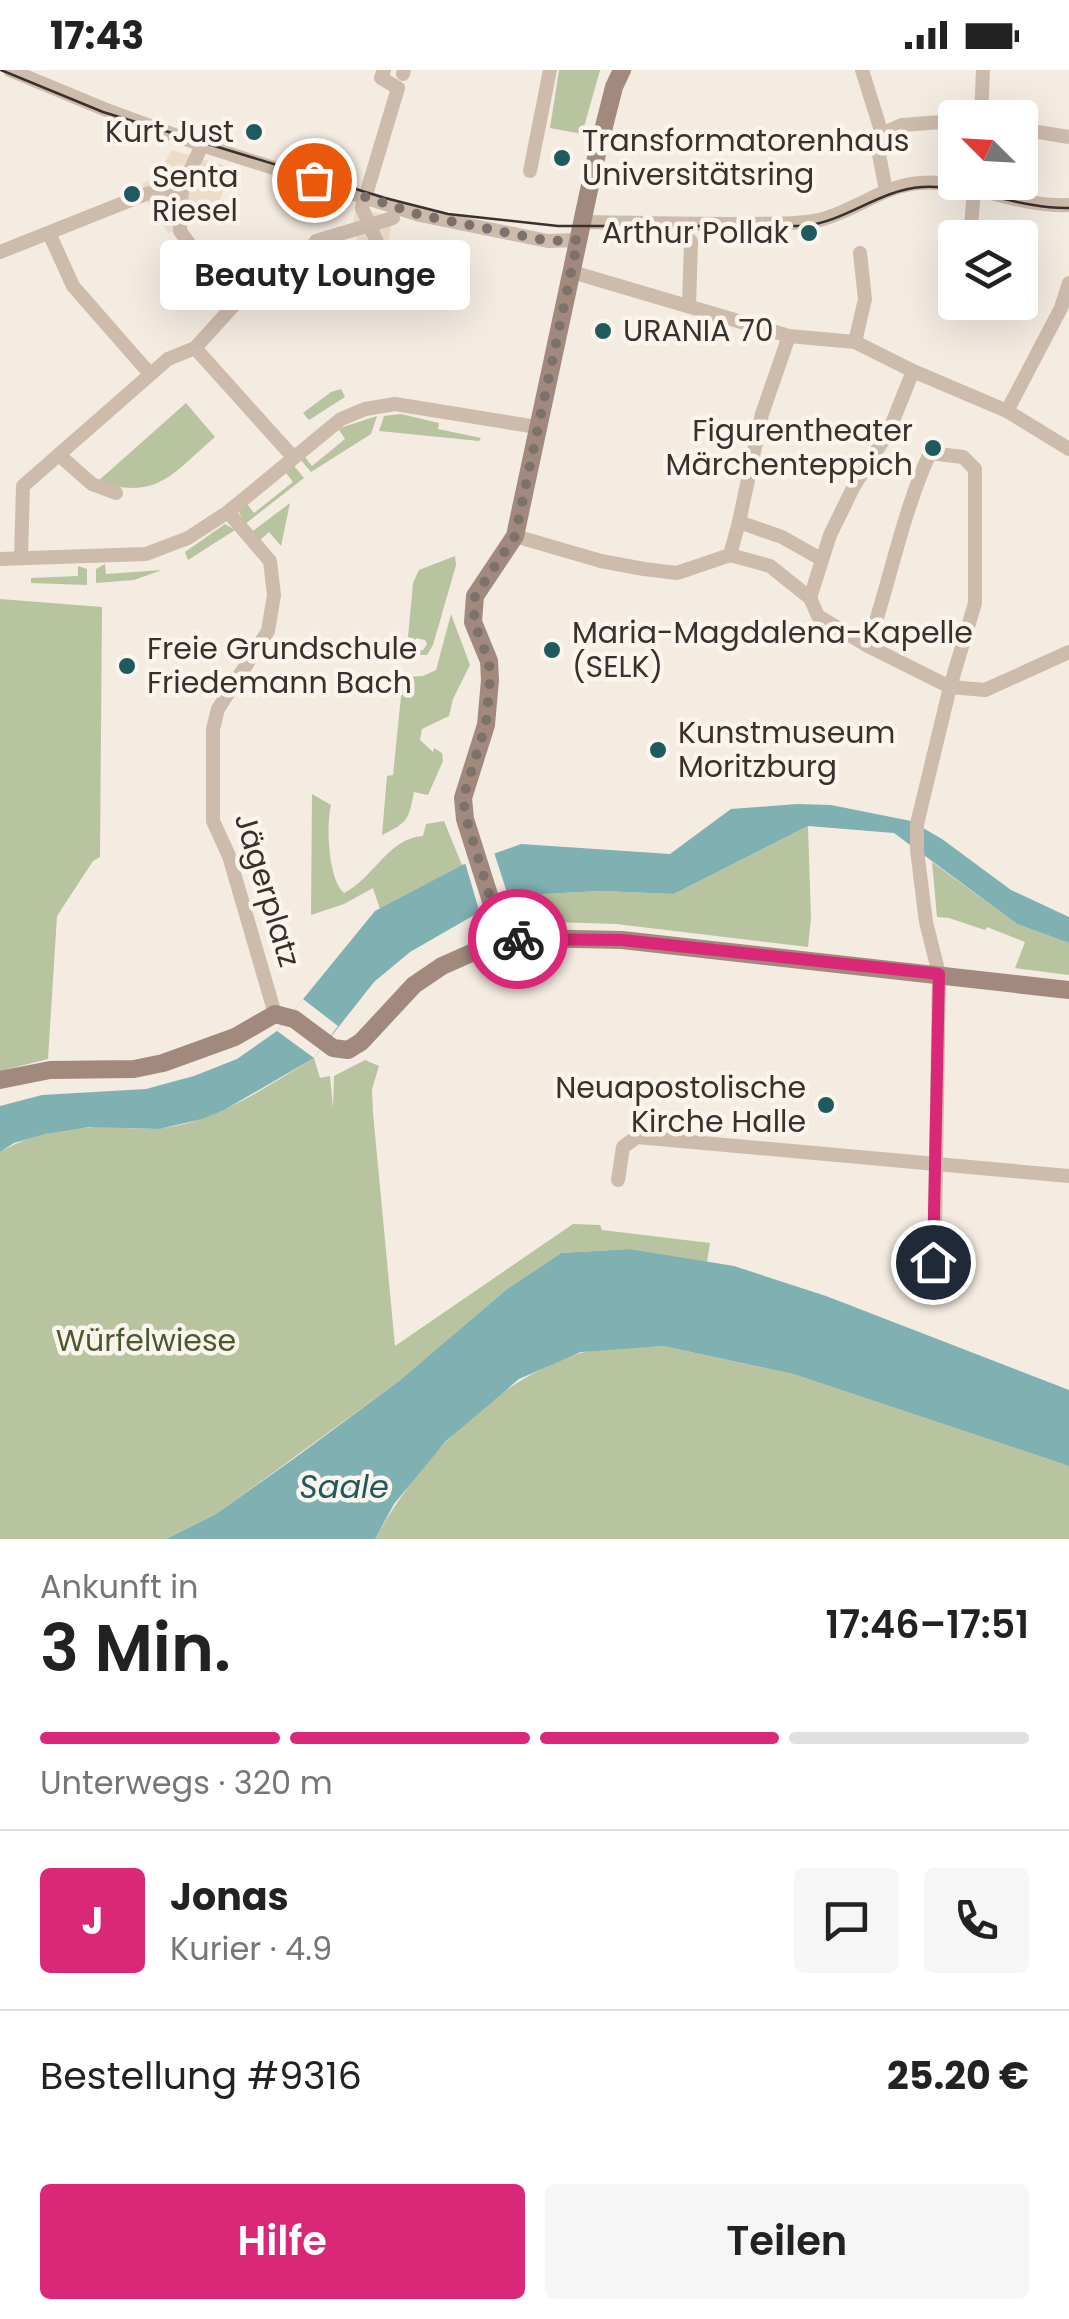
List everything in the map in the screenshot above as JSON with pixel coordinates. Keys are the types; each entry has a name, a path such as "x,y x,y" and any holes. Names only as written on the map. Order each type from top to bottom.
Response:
{"street":[{"path":"10,70 104,110 202,145 420,215 548,241 580,231 815,220 844,213 886,191 938,184"},
{"path":"384,70 381,78 398,88 362,208 362,226 384,256"},
{"path":"530,170 550,70"},
{"path":"500,931 463,798 486,724 490,680 489,662 474,622 475,596 515,536 594,162 622,70"},
{"path":"862,70 882,134 878,149 886,191"},
{"path":"981,100 983,70"},
{"path":"882,134 902,125 938,122"},
{"path":"1038,133 1069,137"},
{"path":"202,145 182,188 180,231 204,264"},
{"path":"0,252 146,194 182,188"},
{"path":"1011,200 1069,205"},
{"path":"21,558 23,486 150,374 168,360 196,348 235,304 268,278 272,266 311,249 316,241 393,218"},
{"path":"49,233 73,286 150,374"},
{"path":"689,306 691,241"},
{"path":"855,342 864,299 860,252"},
{"path":"572,272 788,336 855,342 1007,411 1069,449"},
{"path":"1007,411 1061,308 1069,284"},
{"path":"730,554 762,414 788,336"},
{"path":"196,348 293,457"},
{"path":"810,598 820,559 854,486 889,432 913,371"},
{"path":"0,559 146,554 188,538 228,512 341,419 365,408 395,404 537,427"},
{"path":"868,646 911,501 930,454 963,457 974,469 975,603 917,824 930,946 939,974 934,1294"},
{"path":"58,455 92,484 116,492"},
{"name":"Jägerplatz","path":"228,512 270,561 274,596 268,631 215,719 214,821 280,1015"},
{"path":"739,522 782,536 820,559"},
{"path":"515,536 601,561 677,573 730,554 770,566 810,598 818,616 950,687 985,690 1069,652"},
{"path":"0,1080 50,1070 163,1064 280,1015 340,1050 355,1047 414,985 500,931 622,940 1069,990"},
{"path":"618,1180 623,1147 637,1137 1069,1176"}],"green space":[{"path":"559,70 600,70 582,134 550,128"},
{"path":"341,389 345,397 309,420 303,413 331,392"},
{"path":"186,403 215,437 187,463 150,486 118,487 97,482"},
{"path":"401,414 439,423 438,429 481,438 479,441 379,431 384,416"},
{"path":"377,416 371,434 311,472 301,460 305,457 312,466 345,439 339,430"},
{"path":"294,466 304,478 245,524 239,512 247,504 254,513 293,482 286,473"},
{"path":"290,503 281,546 269,532 260,540 253,531"},
{"path":"225,524 235,530 188,560 185,552"},
{"path":"455,556 456,565 433,645 427,655 414,655 414,650 423,650 427,644 416,638 414,648 407,648 413,583 419,570"},
{"path":"105,564 106,574 162,570 134,580 96,583 96,569"},
{"path":"78,566 87,569 87,585 31,583 31,578 78,576"},
{"path":"0,599 102,607 100,857 93,861 57,916 48,1059 0,1071"},
{"path":"451,614 470,665 449,716 422,729 420,740 433,752 434,748 442,753 443,761 428,795 414,792 406,820 382,835 403,677 423,676 436,670"},
{"path":"312,794 331,805 332,864 344,893 390,851 411,838 423,836 426,824 444,821 462,865 380,909 373,888 344,904 311,915"},
{"path":"808,826 808,947 616,924 522,921 517,920 508,901 525,895 600,891 674,894"},
{"path":"932,862 1017,924 1069,943 1069,975 1015,968 1025,942 987,927 985,930 937,917"},
{"name":"Würfelwiese","path":"314,1058 320,1078 330,1076 333,1108 334,1076 365,1060 379,1066 372,1089 373,1113 395,1346 573,1224 710,1243 707,1262 630,1249 561,1253 507,1289 399,1381 216,1514 166,1539 0,1539 0,1152 24,1140 64,1130 157,1128 194,1121 247,1098"},
{"path":"663,1346 793,1374 1069,1466 1069,1539 375,1539 435,1453 487,1404 515,1384 588,1351"}],"shaded area":[{"path":"172,150 229,167 220,202 180,231 168,233 148,205 143,183 157,177"},
{"path":"356,206 393,218 383,265 362,260 353,224"}],"water":[{"path":"831,805 911,821 1011,890 1069,917 1069,943 1017,924 894,833 808,826 674,894 600,891 525,895 483,910 410,952 374,982 314,1058 202,1119 159,1129 89,1127 45,1134 14,1143 0,1152 0,1106 42,1095 146,1089 237,1059 277,1031 375,911 462,865 521,844 670,854 731,809"},
{"name":"Saale","path":"630,1249 734,1266 826,1296 1069,1390 1069,1466 793,1374 663,1346 581,1352 519,1379 446,1441 394,1504 375,1539 166,1539 216,1514 299,1455 399,1381 507,1289 561,1253"}],"pier":[{"path":"493,849 511,905 481,917 464,859"},
{"path":"303,999 338,1026 314,1058 277,1031"}],"tram line":[{"path":"1,70 103,112 448,214 558,226 804,226 835,218 906,189 922,187 958,189 1031,205 1069,208"}],"way so far":[{"path":"314,180 420,215 548,241 578,240 515,536 475,596 474,622 489,662 490,680 486,724 463,798 503,940 518,939"}],"place":[{"name":"Kurt Just","path":"254,132"},
{"name":"Transformatorenhaus Universitätsring","path":"562,158"},
{"name":"Beauty Lounge","path":"314,180"},
{"name":"Senta Riesel","path":"132,194"},
{"name":"Arthur Pollak","path":"809,233"},
{"name":"URANIA 70","path":"603,331"},
{"name":"Figurentheater Märchenteppich","path":"933,448"},
{"name":"Maria-Magdalena-Kapelle (SELK)","path":"552,650"},
{"name":"Freie Grundschule Friedemann Bach","path":"127,666"},
{"name":"Kunstmuseum Moritzburg","path":"658,750"},
{"name":"Neuapostolische Kirche Halle","path":"826,1105"}],"route":[{"path":"518,939 622,940 939,974 933,1262"}]}
